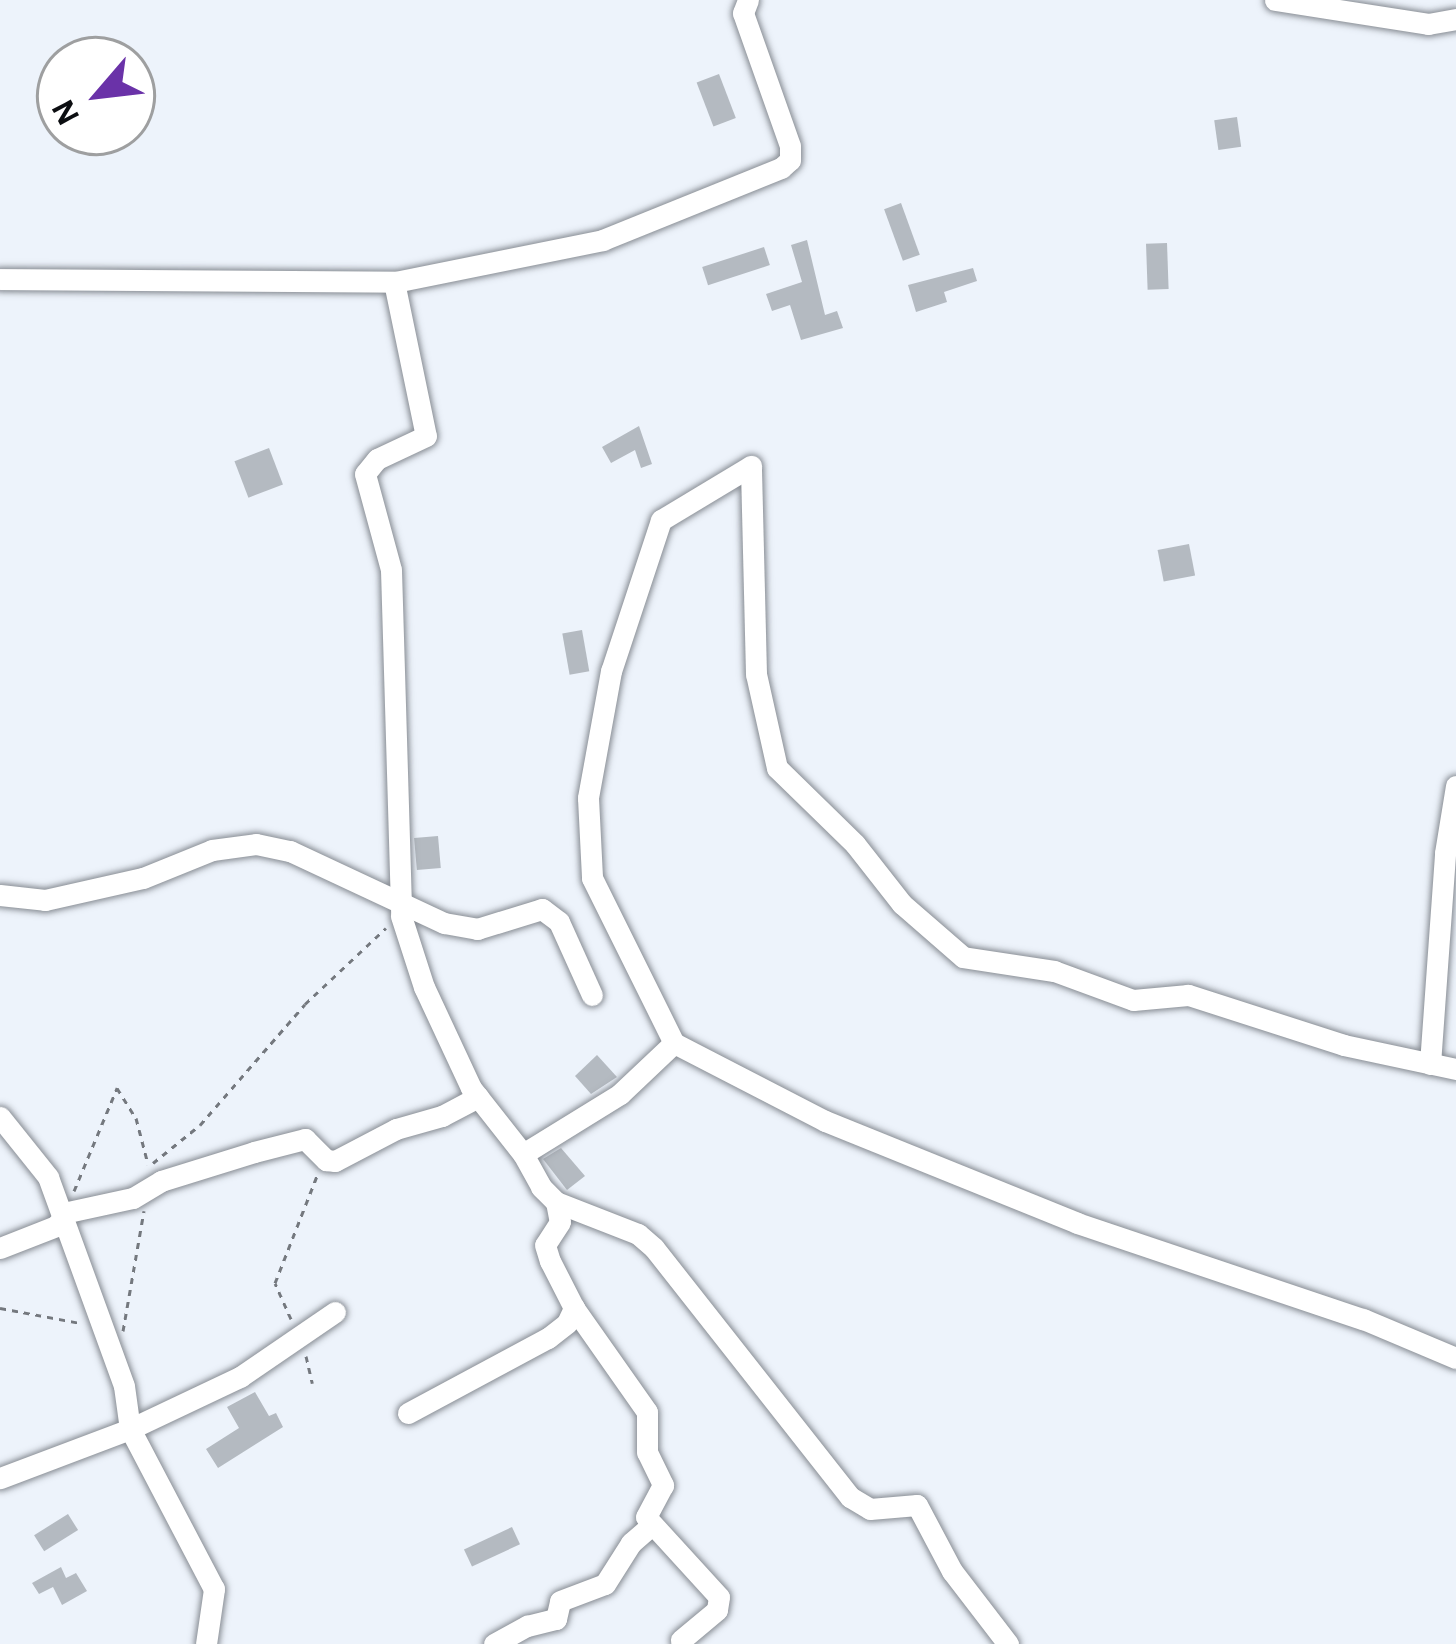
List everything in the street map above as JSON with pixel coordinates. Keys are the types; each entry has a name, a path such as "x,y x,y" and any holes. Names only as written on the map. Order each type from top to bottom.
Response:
{"street":[{"path":"0,279 394,282 603,240 790,160 790,146 743,13 748,0"},
{"path":"1275,0 1428,24 1456,19"},
{"path":"394,282 426,436 377,459 364,474 392,569 401,908 424,988 478,1097 556,1202 560,1222 545,1245 574,1308 647,1412 646,1452 663,1485 647,1509 652,1526 693,1562 719,1597 717,1610 681,1640"},
{"path":"1456,1069 1343,1045 1188,995 1133,1000 1054,971 963,957 902,904 855,844 777,768 756,674 751,466 661,520 611,671 588,798 592,878 674,1042 825,1120 1077,1223 1364,1319 1456,1358"},
{"path":"1430,1064 1445,853 1456,786"},
{"path":"0,895 44,900 143,878 212,850 256,844 290,851 401,908 444,923 477,929 542,909 559,922 592,995"},
{"path":"523,1154 620,1094 674,1042"},
{"path":"0,1248 62,1220 68,1211 133,1198 152,1187 305,1139 326,1160 478,1097"},
{"path":"0,1117 39,1161 124,1386 130,1429 214,1589 206,1644"},
{"path":"556,1202 638,1234 654,1247 850,1497 870,1509 917,1505 952,1570 1008,1644"},
{"path":"408,1413 548,1338 568,1323 574,1308"},
{"path":"0,1478 130,1429 240,1377 335,1312"},
{"path":"494,1644 527,1626 556,1619 560,1601 605,1584 631,1544 652,1526"}],"path":[{"path":"62,1220 117,1088 136,1118 149,1166 200,1125 304,1004 401,908"},
{"path":"312,1383 274,1283 308,1188 326,1160"},
{"path":"123,1333 138,1233 152,1187"},
{"path":"0,1307 99,1327"}],"building":[{"path":"719,74 736,118 713,126 697,83"},
{"path":"1237,117 1241,147 1218,150 1214,120"},
{"path":"901,203 920,255 903,261 884,209"},
{"path":"807,240 825,315 837,311 843,328 801,340 790,305 772,311 766,294 802,282 791,245"},
{"path":"1167,243 1169,289 1148,290 1146,244"},
{"path":"764,247 770,265 708,285 702,267"},
{"path":"973,268 977,281 944,292 947,302 916,312 908,285"},
{"path":"639,426 652,464 641,468 635,450 611,463 602,447"},
{"path":"269,448 283,484 248,498 234,461"},
{"path":"1189,544 1195,575 1164,582 1158,550"},
{"path":"582,630 589,671 570,675 562,633"},
{"path":"438,836 441,868 417,870 414,838"},
{"path":"597,1055 617,1077 591,1094 575,1076"},
{"path":"561,1148 585,1176 567,1190 543,1159"},
{"path":"255,1392 269,1416 276,1413 283,1427 218,1468 206,1449 239,1428 227,1407"},
{"path":"68,1514 78,1530 44,1551 34,1535"},
{"path":"512,1527 520,1544 472,1567 464,1549"},
{"path":"61,1567 66,1578 76,1573 87,1591 62,1605 53,1587 39,1594 32,1583"}]}
